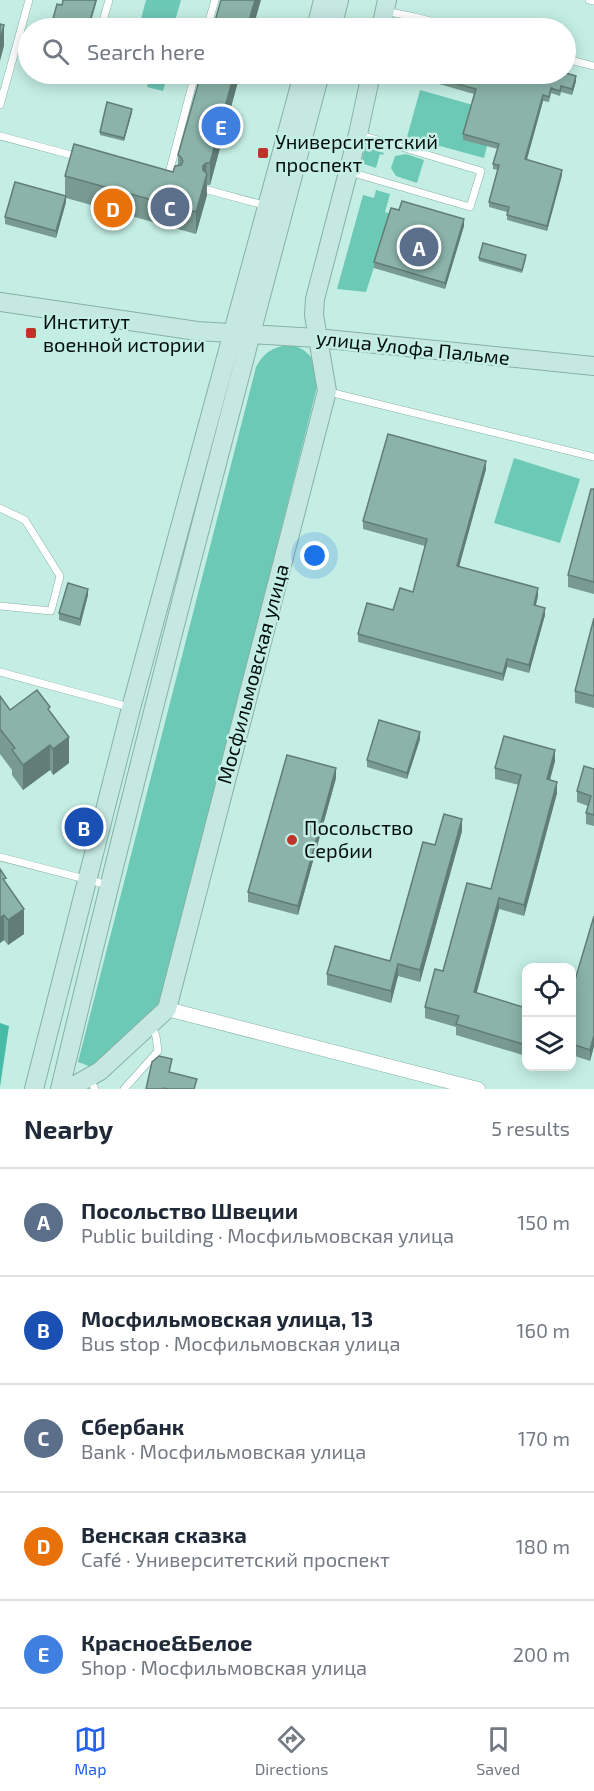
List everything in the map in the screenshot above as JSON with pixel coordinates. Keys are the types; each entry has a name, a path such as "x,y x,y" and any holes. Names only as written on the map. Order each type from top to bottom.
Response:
{"main road":[{"path":"318,18 323,0"},
{"path":"334,18 339,0"},
{"path":"34,1089 131,708 300,84"},
{"path":"60,1089 154,704 317,84"},
{"name":"Мосфильмовская улица","path":"167,1009 327,391 314,315 315,299 369,84"},
{"path":"0,302 197,331 232,333"},
{"name":"улица Улофа Пальме","path":"232,333 317,338 594,366"},
{"path":"68,1089 92,1083 100,1071 167,1009"}],"street":[{"path":"167,1009 478,1089"}],"lane":[{"path":"24,18 29,0"},
{"path":"104,18 109,0"},
{"path":"210,18 215,0"},
{"path":"589,0 594,1"},
{"path":"384,13 419,18"},
{"path":"0,105 18,40"},
{"path":"576,62 594,66"},
{"path":"167,180 192,84"},
{"path":"348,172 470,207 481,171 358,134"},
{"path":"0,136 89,159"},
{"path":"156,177 177,182"},
{"path":"208,190 267,206"},
{"path":"327,391 594,457"},
{"path":"0,508 25,520 60,576 51,611 0,606"},
{"path":"0,672 131,708"},
{"path":"0,857 109,885"},
{"path":"124,1089 158,1051 156,1036 151,1025"}],"green space":[{"path":"146,0 181,0 176,18 141,18"},
{"path":"148,84 165,84 163,91 147,87"},
{"path":"420,90 473,105 487,146 484,158 407,137"},
{"path":"365,147 384,153 380,154 376,168 361,163"},
{"path":"406,154 424,160 417,183 396,176 391,168 395,156"},
{"path":"376,190 390,194 385,212 391,214 366,292 337,289 363,195 374,198"},
{"path":"293,345 304,350 311,358 319,379 161,1006 94,1068 78,1062 256,367 271,350"},
{"path":"514,458 580,479 560,543 494,523"},
{"path":"0,1023 9,1026 0,1087"}],"building":[{"path":"63,0 96,0 91,18 53,18 57,4 62,5"},
{"path":"221,0 255,0 250,18 216,18"},
{"path":"0,24 4,25 0,40"},
{"path":"198,84 231,84 210,163 203,166 207,174 196,212 65,176 74,144 173,172 175,166 181,165 183,161 178,155"},
{"path":"458,84 574,84 572,89 561,86 560,91 551,88 549,97 543,95 525,159 562,170 547,226 507,215 509,207 489,202 499,165 493,164 499,144 463,134 476,89"},
{"path":"107,102 132,109 124,138 100,132"},
{"path":"15,182 66,196 56,231 5,217"},
{"path":"402,201 464,219 445,283 374,262 391,208 399,210"},
{"path":"483,243 526,255 522,270 479,258"},
{"path":"388,434 486,461 457,566 538,588 534,605 545,608 529,665 507,659 503,674 358,634 367,603 393,610 400,588 413,592 427,539 363,521"},
{"path":"591,489 594,489 594,582 568,575"},
{"path":"68,583 88,589 80,619 59,613"},
{"path":"594,618 594,696 575,691"},
{"path":"37,690 69,737 53,749 50,745 23,765 12,750 15,748 0,729 0,696 10,710"},
{"path":"379,720 420,732 407,773 367,760"},
{"path":"504,736 555,750 547,779 557,782 524,905 499,898 474,992 522,1007 522,1044 456,1024 459,1016 425,1007 435,969 443,971 467,883 491,889 521,775 495,768"},
{"name":"Посольство Сербии","path":"287,755 336,768 298,906 248,892"},
{"path":"584,766 594,769 594,815 586,813 591,796 577,791"},
{"path":"444,814 462,819 420,970 398,964 391,991 327,974 335,946 390,961 423,842 435,845"},
{"path":"0,869 6,878 3,879 24,909 8,920 4,915 0,918"},
{"path":"594,916 594,1035 590,1050 576,1045 576,977"},
{"path":"159,1056 172,1059 169,1072 197,1079 194,1089 146,1089 152,1062"}],"place":[{"name":"Красное&Белое","path":"221,126"},
{"name":"Университетский проспект","path":"263,153"},
{"name":"Сбербанк","path":"170,207"},
{"name":"Венская сказка","path":"113,208"},
{"name":"Посольство Швеции","path":"419,247"},
{"name":"Институт военной истории","path":"31,333"},
{"name":"Мосфильмовская улица, 13","path":"84,827"},
{"name":"Посольство Сербии","path":"292,840"}]}
